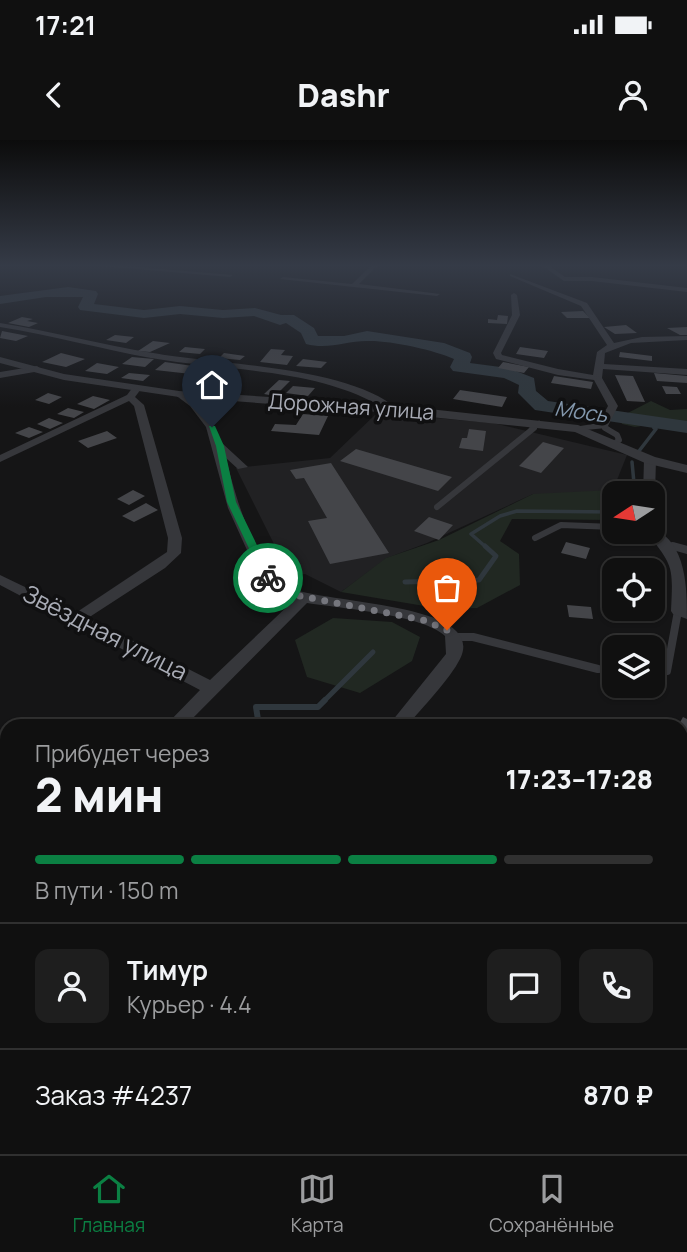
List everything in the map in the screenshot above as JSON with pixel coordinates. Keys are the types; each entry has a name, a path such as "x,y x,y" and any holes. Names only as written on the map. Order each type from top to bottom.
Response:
{"street":[{"path":"516,312 497,353 499,357 558,372 597,378"},
{"path":"589,312 611,345"},
{"path":"0,325 155,356 241,367 343,386 380,399 392,409"},
{"path":"578,429 608,419 614,407 597,378 601,352 611,345 687,338"},
{"name":"Дорожная улица","path":"0,360 133,393 392,409 578,429 650,460 687,469"},
{"path":"597,366 687,372"},
{"path":"0,375 37,369"},
{"path":"0,459 133,393 139,405 175,538 174,553 160,565 77,618"},
{"path":"179,394 190,400 212,427 220,446 231,502 265,574 275,586 304,598 435,623 453,637 456,646 453,659 403,719"},
{"path":"220,446 242,467"},
{"path":"649,481 650,460"},
{"path":"667,545 677,560 683,613"},
{"name":"Звёздная улица","path":"0,579 211,688"},
{"name":"Звёздная улица","path":"181,719 304,598"}],"lane":[{"path":"608,419 619,440 613,445"},
{"path":"437,508 539,423"},
{"path":"535,538 561,526 602,527"},
{"path":"667,545 687,550"},
{"path":"667,671 683,613"},
{"path":"453,637 473,637 598,669"}],"shaded area":[{"path":"651,401 670,410 687,409 687,426 663,423 635,427 622,424 620,417"},
{"path":"377,413 493,423 627,455 617,481 602,481 602,499 533,494 427,543 387,558 341,592 305,574 290,576 236,468 330,458"},
{"path":"602,491 602,520 512,519 500,541 519,554 520,585 477,608 442,609 341,592 386,558 439,540 533,494"},
{"path":"333,618 392,622 420,637 412,661 360,693 307,677 295,640"}],"building":[{"path":"561,312 584,312 590,318 567,318"},
{"path":"498,315 508,316 507,324 488,323 488,319 497,320"},
{"path":"22,317 38,323 29,327 8,323"},
{"path":"626,325 637,333 615,334 604,327"},
{"path":"687,327 687,335 680,335 667,328"},
{"path":"2,331 28,336 16,341 0,338"},
{"path":"115,335 134,337 126,343 106,340"},
{"path":"153,341 170,343 150,352 138,351"},
{"path":"185,347 205,349 200,354 179,352"},
{"path":"520,347 548,351 544,358 516,354"},
{"path":"271,349 285,350 281,355 293,356 287,365 260,362"},
{"path":"620,352 652,356 652,361 619,357"},
{"path":"61,353 85,359 66,367 42,362"},
{"path":"224,353 245,356 240,360 219,358"},
{"path":"132,357 154,359 145,367 122,364"},
{"path":"303,359 327,362 321,368 296,366"},
{"path":"165,362 200,367 191,374 155,370"},
{"path":"503,362 529,367 524,373 498,368"},
{"path":"97,363 119,367 107,374 85,371"},
{"path":"129,373 150,375 143,381 121,378"},
{"path":"654,373 687,376 687,383 657,381"},
{"path":"615,375 633,376 645,402 627,401"},
{"path":"554,376 593,382 591,389 551,383"},
{"path":"279,380 290,381 275,396 264,394"},
{"path":"293,386 315,388 308,396 286,393"},
{"path":"662,386 677,387 681,394 666,394"},
{"path":"460,390 507,397 502,407 453,399"},
{"path":"48,393 62,397 49,404 35,400"},
{"path":"93,396 110,400 94,409 77,404"},
{"path":"68,408 84,412 74,418 57,414"},
{"path":"303,414 328,416 319,435 271,431 275,424 296,425"},
{"path":"49,418 63,423 50,429 37,424"},
{"path":"29,427 43,432 29,438 15,433"},
{"path":"469,429 486,431 483,451 459,448 462,438 467,438"},
{"path":"107,431 117,438 88,448 78,441"},
{"path":"543,442 564,448 541,473 519,466"},
{"path":"356,449 452,477 438,491 340,461"},
{"path":"331,463 389,553 330,564 308,521 327,518 304,478 296,479 290,470"},
{"path":"133,490 145,496 129,505 117,499"},
{"path":"146,503 158,510 134,522 122,516"},
{"path":"429,517 453,525 439,540 414,531"},
{"path":"566,542 590,548 586,559 561,553"},
{"path":"567,605 591,607 593,619 569,617"}],"waterway":[{"name":"Мось","path":"130,312 159,312"},
{"name":"Мось","path":"205,312 250,312"},
{"name":"Мось","path":"256,312 280,320 289,318 308,331 312,341 344,341 367,336 444,348 464,357 459,367 508,373 528,382 527,393 542,406 687,427"},
{"name":"Мось","path":"646,421 656,429"},
{"path":"639,451 656,429"},
{"path":"632,462 634,481"},
{"path":"487,548 471,534 500,516 517,511 602,512"},
{"path":"405,582 479,580 496,556 485,546"},
{"path":"258,719 256,707 318,707 373,652"}],"way so far":[{"path":"268,578 275,586 290,594 423,620 447,630"}],"route":[{"path":"212,427 220,446 231,502 268,578"}]}
